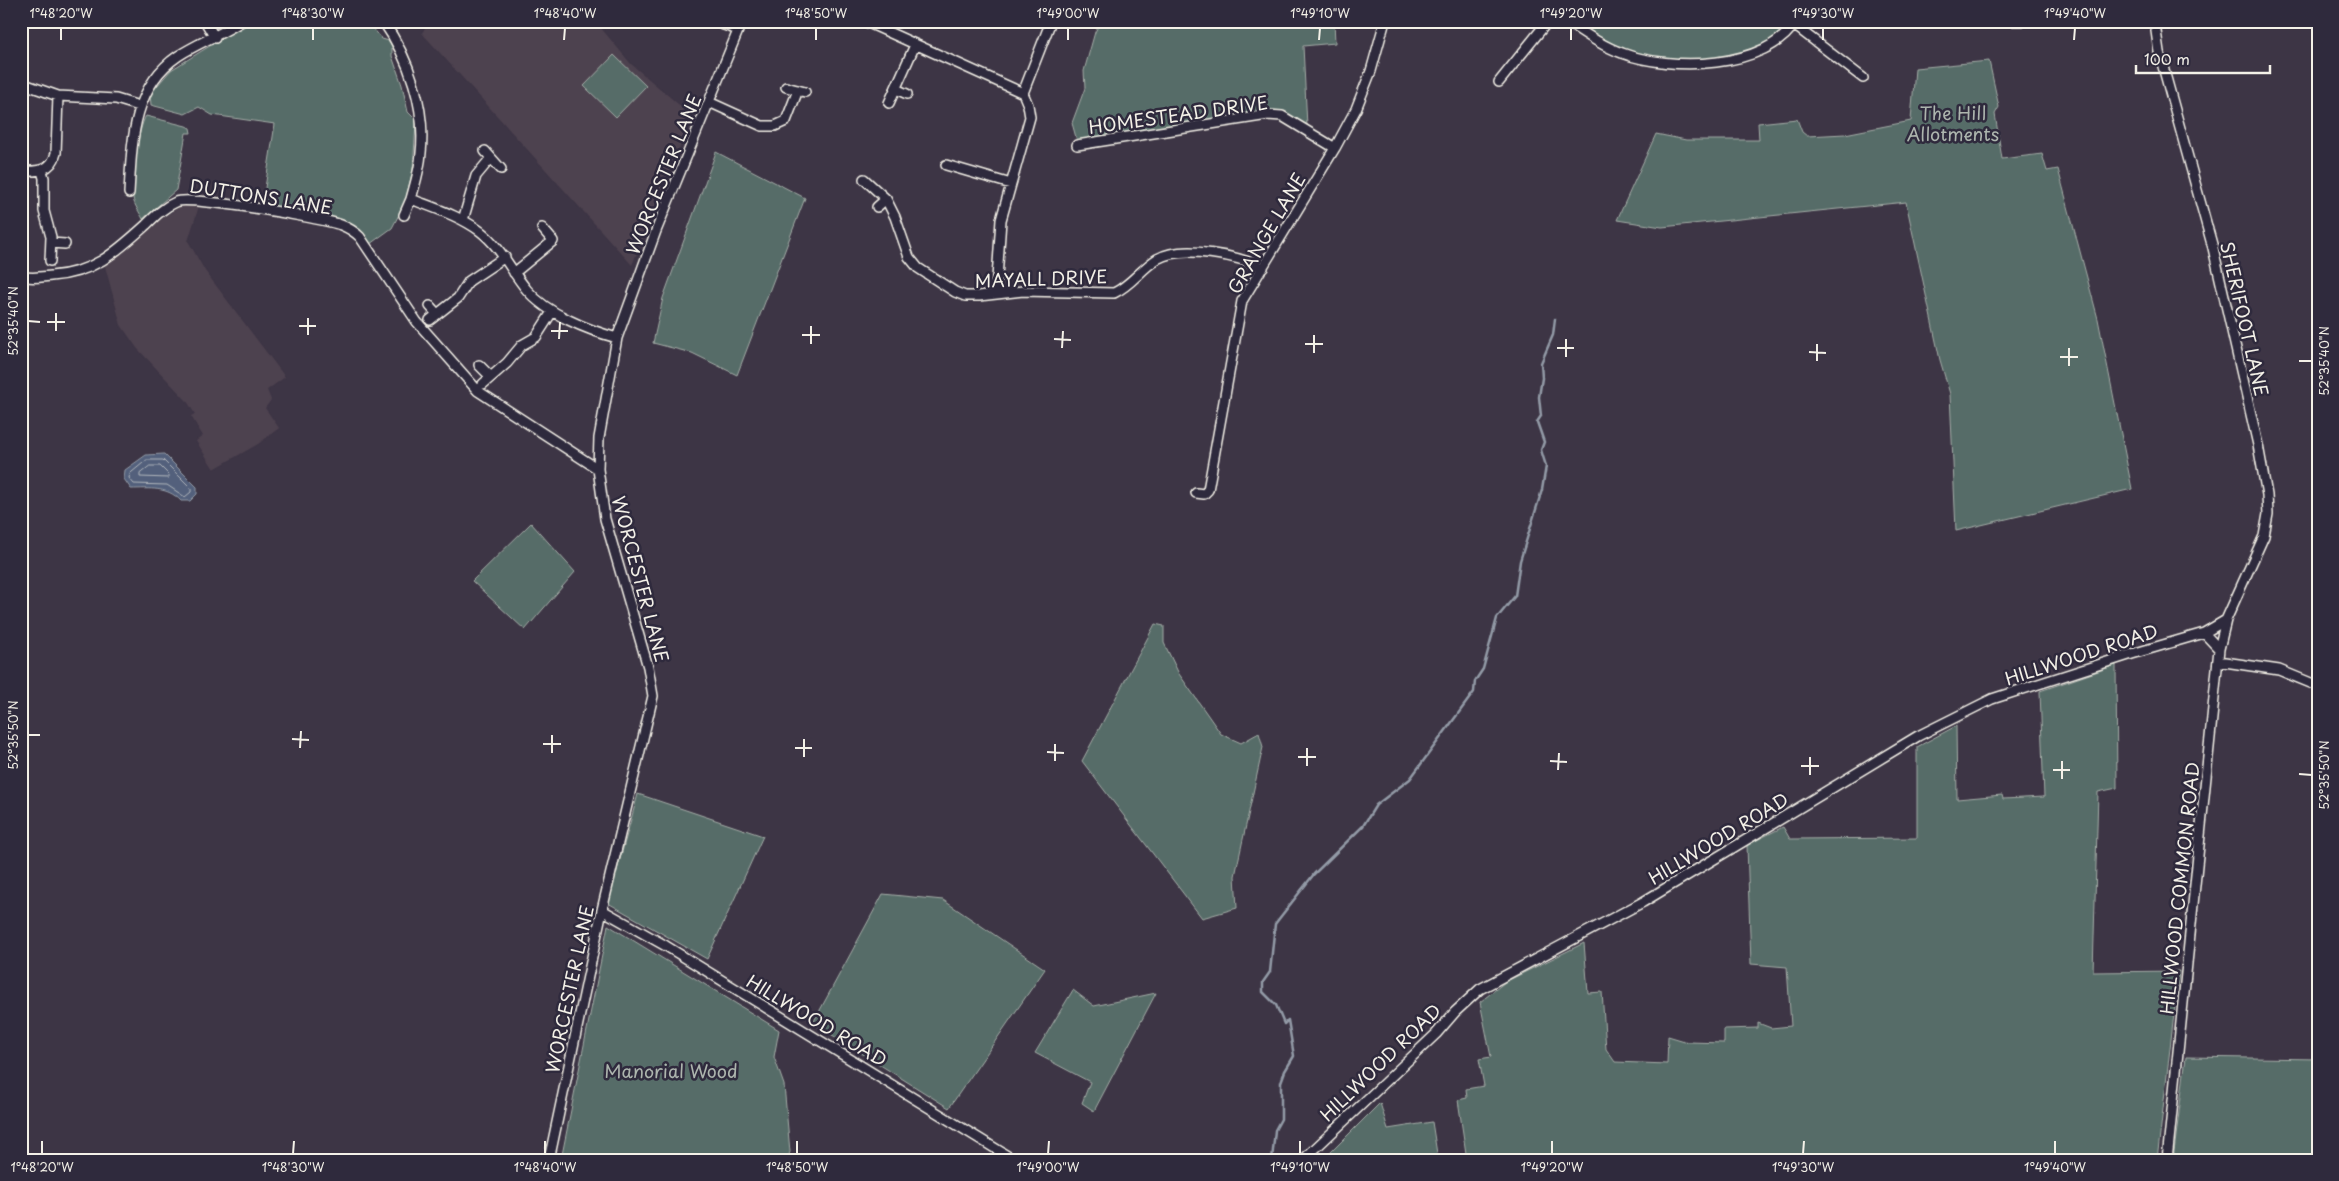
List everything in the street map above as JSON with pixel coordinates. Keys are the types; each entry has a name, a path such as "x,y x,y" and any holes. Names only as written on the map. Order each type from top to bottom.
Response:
{"street":[{"path":"205,21 214,38"},
{"path":"129,193 133,131 139,106 152,82 179,55 214,38 242,21"},
{"path":"383,21 396,39 404,57 421,116 422,153 411,199 404,215"},
{"path":"713,21 738,30"},
{"name":"WORCESTER LANE","path":"550,1160 602,910 652,696 648,667 605,519 598,469 600,430 617,338 656,231 742,21"},
{"path":"864,21 880,25 915,45 1023,93 1030,117 1001,220 996,293"},
{"path":"1023,93 1051,21"},
{"name":"GRANGE LANE","path":"1196,493 1204,494 1208,490 1242,301 1335,148 1356,109 1371,71 1385,21"},
{"path":"1498,82 1548,21"},
{"path":"1566,21 1585,35 1623,53 1653,61 1690,64 1734,60 1758,51 1777,40 1795,23 1863,78"},
{"path":"1994,21 2025,21"},
{"name":"SHERIFOOT LANE","path":"2156,21 2159,52 2213,248 2258,446 2267,495 2268,514 2264,536 2226,620"},
{"path":"889,103 915,45"},
{"path":"21,83 58,96 116,99 139,106"},
{"path":"709,102 762,126 775,126 786,121 801,91 786,87"},
{"path":"896,89 907,94"},
{"path":"21,171 42,171 54,161 56,153 58,96"},
{"name":"HOMESTEAD DRIVE","path":"1077,145 1268,115 1282,116 1335,148"},
{"path":"485,151 501,170"},
{"path":"463,220 476,176 491,158"},
{"path":"946,165 961,164 1011,184"},
{"path":"42,171 44,178 44,211 51,243 50,261"},
{"name":"MAYALL DRIVE","path":"864,179 886,199 895,216 909,257 918,268 955,292 965,296 1023,291 1114,293 1122,289 1157,259 1189,252 1248,260 1263,268"},
{"path":"120,182 130,182"},
{"path":"411,199 463,220 488,237 538,302 552,312 617,338"},
{"path":"877,207 886,199"},
{"name":"DUTTONS LANE","path":"21,276 28,278 58,276 85,270 109,257 162,210 178,200 286,213 339,224 354,231 360,237 417,322 478,391 598,469"},
{"path":"514,272 554,241 542,228"},
{"path":"51,243 65,244"},
{"path":"430,306 433,317 458,298 469,280 505,257"},
{"path":"484,384 507,364 522,345 536,337 552,312"},
{"path":"480,365 491,377"},
{"name":"HILLWOOD ROAD","path":"1303,1160 1436,1034 1480,989 1511,971 1575,940 1643,902 1918,736 1992,699 2204,633 2226,620"},
{"name":"HILLWOOD COMMON ROAD","path":"2167,1160 2219,649 2226,620"},
{"path":"2204,633 2219,649"},
{"path":"2218,661 2279,670 2318,686"},
{"name":"HILLWOOD ROAD","path":"602,910 666,946 1014,1160"}],"shaded area":[{"path":"429,21 595,21 631,64 693,115 632,265 422,33"},
{"path":"184,204 199,206 188,241 205,271 285,377 267,390 271,400 265,408 279,428 258,444 214,469 196,441 203,436 191,416 195,414 187,401 137,348 121,325 105,266 161,219"}],"green space":[{"path":"250,21 367,21 382,39 389,41 392,46 392,56 402,85 408,112 415,119 416,123 413,169 405,203 392,228 370,244 362,232 344,223 262,207 275,124 212,115 199,107 185,114 151,105 150,94 171,70"},
{"path":"1101,21 1155,21 1159,24 1174,21 1334,21 1335,43 1303,46 1307,126 1287,114 1274,110 1077,141 1072,123 1085,88 1084,71 1095,32"},
{"path":"1573,21 1791,21 1778,34 1744,52 1725,57 1686,61 1649,57 1629,51"},
{"path":"614,55 646,86 616,117 584,86"},
{"name":"The Hill Allotments","path":"1989,61 1999,107 1995,114 2002,159 2042,154 2047,171 2058,169 2098,319 2132,489 1956,531 1950,394 1940,360 1906,202 1662,227 1617,220 1656,134 1686,140 1759,140 1758,123 1797,119 1802,132 1807,136 1845,134 1911,121 1915,68"},
{"path":"146,116 186,126 190,128 191,133 186,133 176,190 143,219 134,201 132,191 135,156 140,132"},
{"path":"716,152 805,198 737,375 692,353 653,343 663,298"},
{"path":"531,523 575,572 525,630 472,581"},
{"path":"1155,624 1164,626 1164,643 1179,674 1221,734 1241,743 1259,733 1263,747 1235,876 1237,908 1202,918 1082,761"},
{"path":"2116,665 2117,788 2098,792 2093,972 2179,971 2157,1160 1467,1160 1458,1100 1467,1098 1466,1089 1484,1086 1479,1059 1491,1057 1480,1002 1505,982 1584,943 1588,993 1602,992 1606,1049 1615,1062 1667,1064 1668,1036 1688,1042 1724,1043 1724,1029 1758,1028 1758,1023 1771,1028 1791,1026 1787,967 1751,964 1747,845 1783,827 1790,839 1917,838 1917,747 1956,726 1957,799 2002,795 2003,799 2044,797 2040,691"},
{"path":"638,794 763,836 707,959 608,903"},
{"path":"883,894 943,900 1045,969 949,1108 813,1023"},
{"name":"Manorial Wood","path":"608,925 779,1030 774,1057 784,1085 790,1152 787,1160 561,1160"},
{"path":"1073,990 1094,1006 1156,993 1094,1111 1082,1103 1090,1082 1035,1053"},
{"path":"2186,1057 2318,1059 2318,1160 2173,1160"},
{"path":"1380,1103 1388,1129 1432,1122 1438,1160 1323,1160"}],"water":[{"path":"164,454 197,487 197,494 190,501 181,501 176,496 164,491 131,489 124,479 125,470 146,455"}],"waterway":[{"path":"1272,1160 1275,1130 1281,1119 1281,1082 1294,1056 1288,1020 1284,1024 1276,1005 1263,992 1263,982 1270,972 1275,924 1314,874 1363,826 1376,805 1410,779 1474,692 1475,681 1483,669 1497,618 1515,596 1520,561 1542,490 1546,466 1541,450 1544,442 1537,422 1541,416 1539,397 1542,378 1541,363 1553,335 1555,319"}]}
